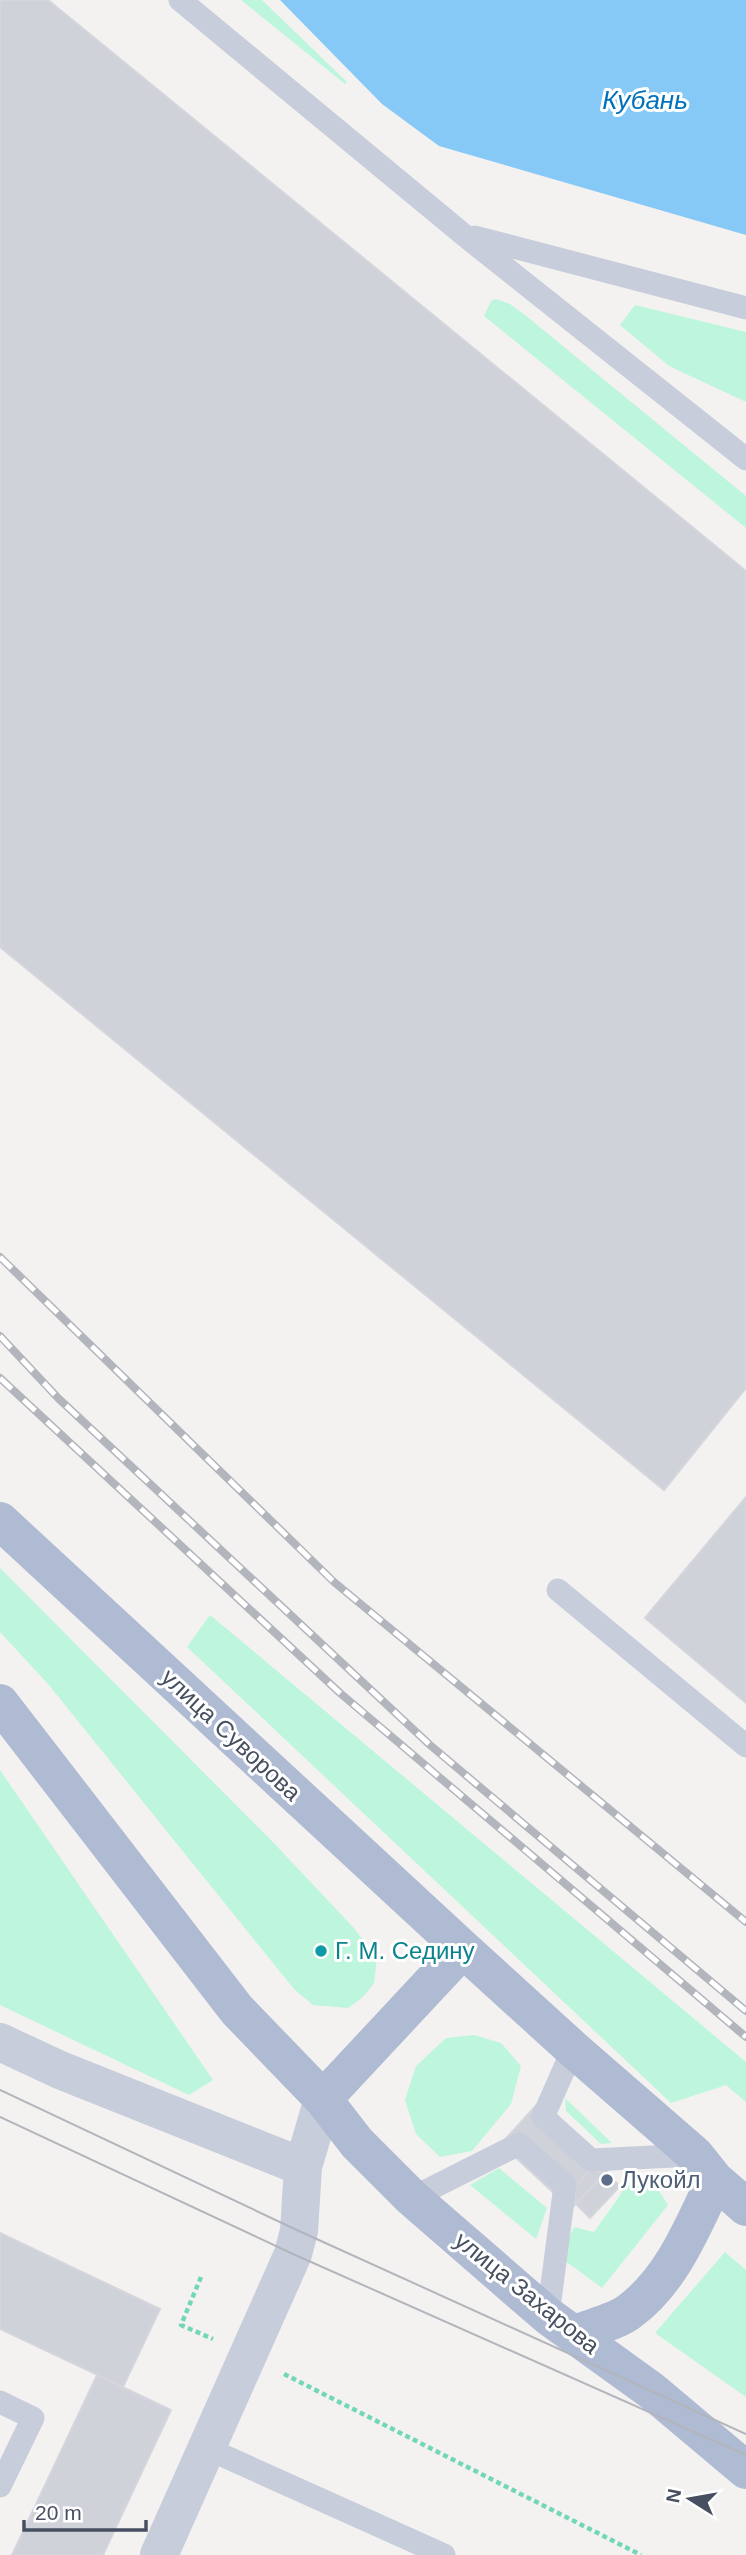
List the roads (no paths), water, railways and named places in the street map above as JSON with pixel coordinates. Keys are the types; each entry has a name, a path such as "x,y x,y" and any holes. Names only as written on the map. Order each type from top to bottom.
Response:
{"main road":[{"name":"улица Суворова","path":"0,1521 463,1949"},
{"path":"0,1703 237,2010 323,2099 463,1949 573,2049 719,2172 746,2207"},
{"name":"улица Захарова","path":"323,2099 357,2143 412,2198 562,2325 652,2391 746,2470"},
{"path":"562,2325 629,2313 655,2288 677,2256 719,2172"}],"street":[{"path":"0,2042 108,2090 303,2167"},
{"path":"159,2555 293,2254 299,2231 303,2167 323,2099"}],"lane":[{"path":"180,0 464,235 746,459"},
{"path":"464,235 746,307"},
{"path":"558,1590 746,1746"},
{"path":"573,2049 543,2117 591,2160 719,2172"},
{"path":"412,2198 519,2144 565,2185 562,2325"},
{"path":"0,2402 33,2418 0,2486"},
{"path":"206,2448 443,2555"}],"water":[{"name":"Кубань","path":"280,0 746,0 746,235 439,146 382,104"}],"tram line":[{"path":"0,2090 299,2231 746,2434"},
{"path":"0,2117 293,2254 746,2455"}],"railway":[{"path":"0,1257 334,1582 746,1922"},
{"path":"0,1336 58,1398 430,1745 746,2011"},
{"path":"0,1378 340,1693 746,2037"}],"place":[{"name":"Г. М. Седину","path":"321,1951"},
{"name":"Лукойл","path":"607,2180"}]}
